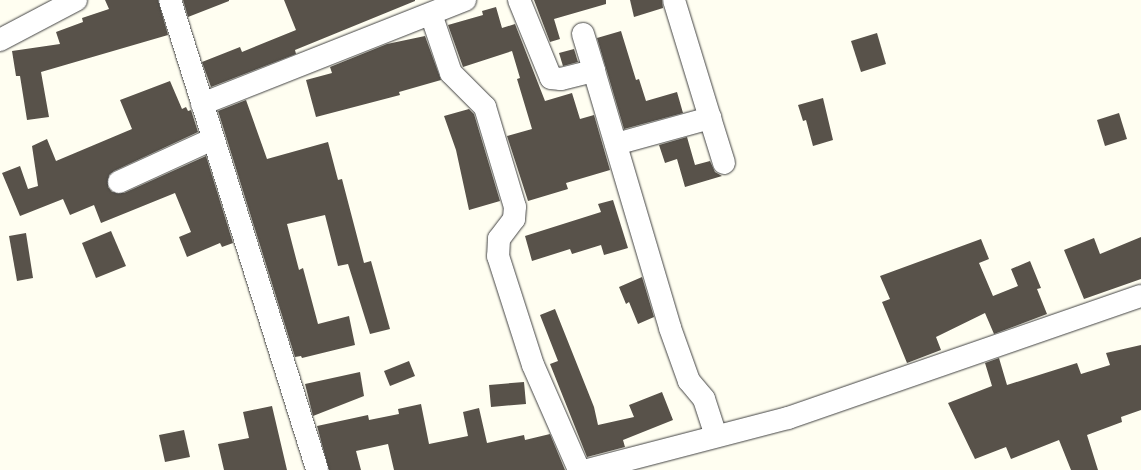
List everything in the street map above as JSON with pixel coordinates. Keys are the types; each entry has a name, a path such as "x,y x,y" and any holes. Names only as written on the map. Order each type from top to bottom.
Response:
{"street":[{"path":"0,40 76,0"},
{"path":"170,0 317,470"},
{"path":"202,104 465,0"},
{"path":"519,0 551,78 561,79 594,71"},
{"path":"674,0 724,163"},
{"path":"431,14 451,73 486,107 515,207 514,219 499,239 498,256 533,365 579,470"},
{"path":"583,34 670,328 689,381 704,399 716,436"},
{"path":"616,144 710,118"},
{"path":"119,182 213,139"},
{"path":"588,470 788,418 1141,296"}],"building":[{"path":"105,0 158,0 168,35 41,72 49,117 27,120 20,76 16,76 12,51 60,44 56,32 83,22 82,18 109,9"},
{"path":"183,0 229,0 229,1 188,17"},
{"path":"284,0 415,1 295,50 296,54 211,87 202,62 240,47 242,52 296,30"},
{"path":"534,0 606,0 606,4 554,19 560,39 550,42"},
{"path":"630,0 662,0 663,8 634,17"},
{"path":"496,7 502,28 515,24 545,101 572,93 580,119 594,115 610,170 566,183 568,189 528,201 507,136 532,129 517,79 520,78 512,51 463,67 448,25 483,15 482,11"},
{"path":"621,31 636,80 639,79 646,101 677,92 683,113 624,129 597,38"},
{"path":"877,33 886,64 861,72 851,41"},
{"path":"425,36 441,80 399,92 400,95 316,117 306,80 332,73 330,67 387,44"},
{"path":"574,49 578,62 563,66 559,53"},
{"path":"170,81 182,109 186,107 188,111 191,110 198,132 114,171 109,175 108,187 112,192 124,193 206,156 233,243 222,247 220,243 187,257 179,237 191,232 175,193 101,223 94,205 70,215 63,199 20,216 2,173 20,166 28,189 38,186 32,146 47,139 56,161 132,129 120,100"},
{"path":"823,98 833,140 813,146 806,120 803,121 798,105"},
{"path":"246,100 267,159 328,142 338,180 342,179 364,263 371,261 390,329 370,334 348,264 338,266 325,215 287,224 299,270 303,268 318,324 349,316 355,345 302,358 301,356 295,357 218,111"},
{"path":"469,109 474,114 500,201 469,210 456,150 444,116"},
{"path":"1119,113 1127,139 1105,146 1097,120"},
{"path":"687,137 695,165 710,161 715,172 722,176 685,187 677,159 665,163 659,145"},
{"path":"613,200 628,248 604,255 601,245 572,254 570,249 532,261 525,236 601,212 598,204"},
{"path":"111,231 126,266 96,278 82,243"},
{"path":"26,233 33,278 17,281 9,236"},
{"path":"1141,237 1141,279 1084,299 1064,250 1094,238 1100,254"},
{"path":"981,239 989,259 979,263 993,296 1018,286 1011,269 1030,261 1041,288 1037,289 1047,314 994,334 985,313 936,337 941,350 907,363 882,302 890,299 880,276"},
{"path":"642,277 654,317 638,324 629,302 626,304 619,287"},
{"path":"555,309 594,407 598,425 634,417 629,405 662,392 673,420 623,440 625,447 587,457 550,364 558,361 540,315"},
{"path":"1141,345 1141,410 1121,417 1122,422 1087,435 1098,470 1071,470 1059,440 1011,459 1006,447 975,459 948,403 992,386 985,363 999,358 1007,385 1077,363 1081,374 1110,365 1106,353"},
{"path":"409,361 415,376 390,386 384,371"},
{"path":"360,372 364,396 313,416 305,384"},
{"path":"524,382 526,404 491,407 489,385"},
{"path":"421,404 429,444 468,436 463,412 479,408 487,443 524,435 525,440 550,434 565,470 394,470 388,444 356,451 361,470 329,470 317,426 368,415 369,420 399,414 398,409"},
{"path":"272,406 287,470 224,470 218,444 249,438 243,412"},
{"path":"184,430 190,457 165,462 159,435"}]}
